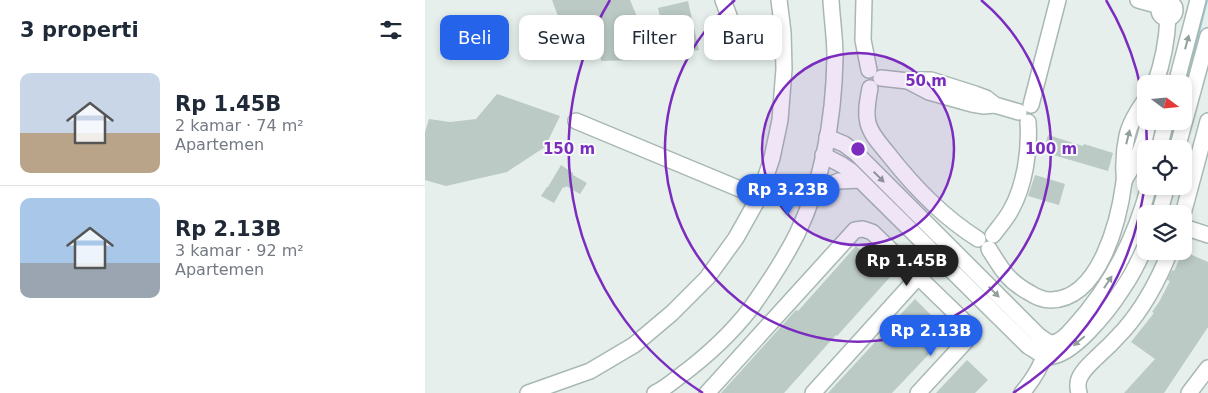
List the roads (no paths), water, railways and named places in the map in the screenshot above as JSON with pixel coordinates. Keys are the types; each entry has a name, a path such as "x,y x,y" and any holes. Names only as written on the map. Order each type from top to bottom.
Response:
{"street":[{"path":"723,0 729,15"},
{"path":"529,393 590,372 634,345 672,313 707,278 736,238 759,197 772,158 780,120 784,69 783,32 779,0"},
{"path":"658,392 719,345 741,320 765,288 797,234 813,191 827,137 835,56 831,0"},
{"path":"864,0 863,40 873,79 867,113 872,133 900,169 947,217 987,241 1010,280 1019,287 1046,300 1065,298 1074,294 1090,278 1107,249 1118,215 1125,179 1123,164 1128,134 1137,112"},
{"path":"987,241 1012,208 1018,192 1028,150 1029,138 1026,113 1057,0 1062,0"},
{"path":"1137,0 1168,7 1167,33 1163,60 1158,75"},
{"path":"1178,75 1199,0"},
{"path":"1179,140 1208,36"},
{"path":"873,79 908,81 929,92 972,104 995,105 1026,113"},
{"path":"576,121 759,197"},
{"path":"1185,205 1208,121"},
{"path":"1125,179 1140,152 1146,130"},
{"path":"827,137 844,144 856,153 1038,335 1047,349"},
{"path":"823,155 842,165 860,180 1028,346 1047,349 1057,355 1067,351 1088,333 1106,312 1124,288 1138,260"},
{"path":"813,191 839,181 860,180"},
{"path":"707,393 855,230 863,229 872,232 969,326 969,334 966,341 918,393"},
{"path":"1192,229 1208,235"},
{"path":"1022,393 1034,378 1047,349 1054,342 1064,338 1093,304 1110,280 1137,232"},
{"path":"1079,393 1077,385 1084,369 1134,318 1167,260"},
{"path":"813,393 918,277"}],"waterway":[{"path":"1187,75 1206,0"},
{"path":"1170,140 1173,130"},
{"path":"1153,205 1156,195"},
{"path":"1109,294 1122,276 1137,244"}]}
